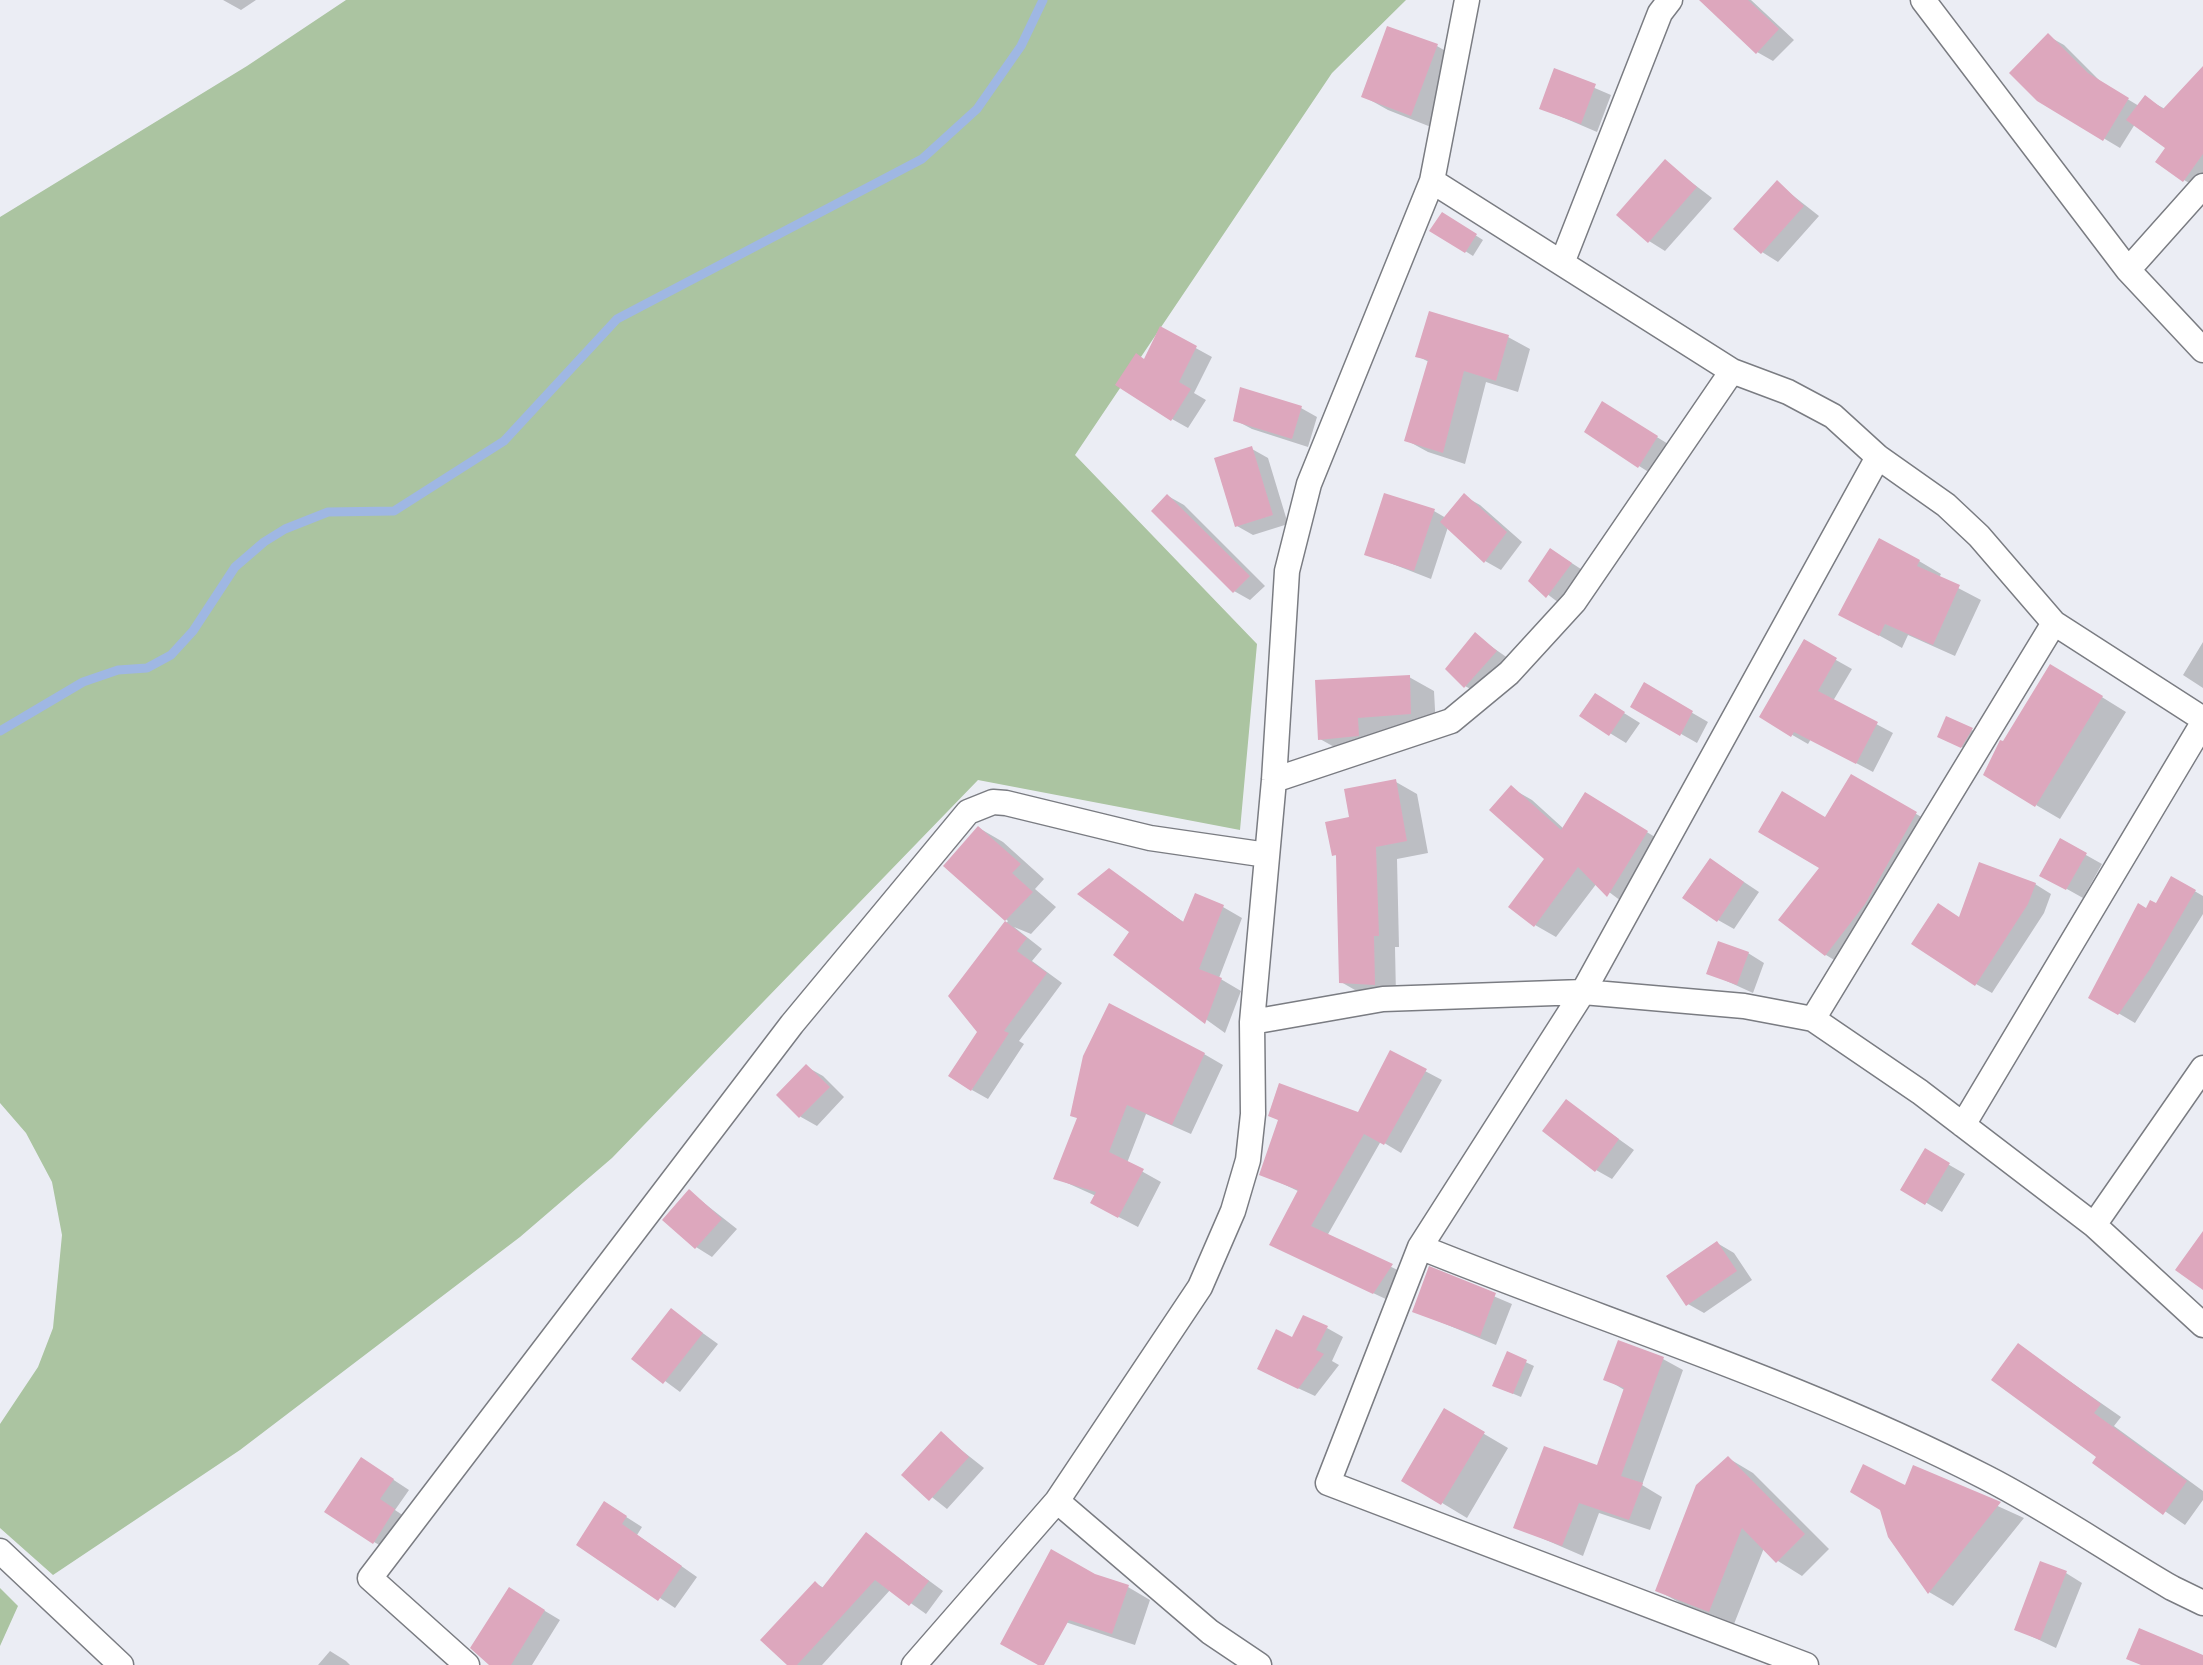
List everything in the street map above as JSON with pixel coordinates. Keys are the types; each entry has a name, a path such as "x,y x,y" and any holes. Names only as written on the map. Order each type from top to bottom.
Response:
{"street":[{"path":"914,1665 1057,1501 1200,1287 1233,1211 1248,1160 1253,1114 1252,1022 1274,780 1287,571 1309,484 1432,181 1467,0"},
{"path":"1562,263 1660,13 1670,0"},
{"path":"1923,0 2128,270 2203,350"},
{"path":"1432,181 1732,371 1788,392 1833,416 1878,457 1946,505 1979,536 2054,623 2203,721 1963,1125"},
{"path":"2128,270 2203,186"},
{"path":"1274,780 1451,721 1509,673 1574,602 1732,371"},
{"path":"1806,1665 1328,1483 1420,1247 1583,992 1878,457"},
{"path":"1813,1019 2054,623"},
{"path":"467,1665 370,1578 792,1024 968,812 993,802 1006,803 1150,838 1267,855"},
{"path":"1252,1022 1383,999 1583,992 1744,1006 1813,1019 1963,1125 2094,1225 2203,1325"},
{"path":"2094,1225 2203,1068"},
{"path":"1420,1247 1738,1367 1870,1423 1986,1477 2203,1603"},
{"path":"1057,1501 1210,1632 1259,1665"},
{"path":"0,1551 121,1665"}],"green space":[{"path":"346,0 1406,0 1332,73 1075,455 1257,644 1240,830 978,780 612,1158 520,1237 240,1450 53,1575 0,1528 0,1424 38,1367 53,1328 62,1235 52,1182 26,1133 0,1103 0,217 247,66"},
{"path":"0,1588 18,1606 0,1646"}],"building":[{"path":"1699,0 1748,0 1779,29 1756,54"},
{"path":"1387,26 1438,44 1411,116 1361,97"},
{"path":"2048,33 2088,73 2129,98 2103,141 2037,101 2009,73"},
{"path":"2203,66 2203,154 2183,182 2155,162 2165,148 2126,120 2145,95 2163,109"},
{"path":"1554,68 1596,84 1581,124 1539,109"},
{"path":"1665,159 1697,187 1648,243 1616,215"},
{"path":"1777,180 1804,206 1761,254 1733,229"},
{"path":"1442,212 1477,234 1465,253 1429,231"},
{"path":"1429,311 1509,335 1496,381 1464,371 1443,453 1404,441 1428,360 1415,357"},
{"path":"1160,326 1197,346 1179,382 1191,389 1171,421 1115,385 1136,353 1144,359"},
{"path":"1240,387 1302,406 1292,439 1233,421"},
{"path":"1602,401 1658,436 1638,468 1584,432"},
{"path":"1252,446 1273,515 1235,527 1214,458"},
{"path":"1384,493 1435,509 1414,571 1364,555"},
{"path":"1464,493 1507,532 1484,563 1440,522"},
{"path":"1167,494 1250,576 1233,593 1151,511"},
{"path":"1879,538 1920,560 1917,566 1960,585 1933,645 1885,624 1879,636 1838,615"},
{"path":"1550,548 1572,563 1546,598 1528,581"},
{"path":"1475,632 1497,651 1464,688 1445,669"},
{"path":"1804,639 1837,658 1818,691 1878,722 1856,764 1794,732 1791,737 1759,717"},
{"path":"2050,664 2103,696 2035,807 1983,775 2000,740 2003,741"},
{"path":"1410,675 1411,714 1358,718 1359,736 1318,740 1315,680"},
{"path":"1644,682 1693,711 1680,736 1630,707"},
{"path":"1595,693 1625,712 1609,736 1579,716"},
{"path":"1946,716 1973,728 1961,748 1937,737"},
{"path":"1851,774 1917,812 1865,904 1825,956 1778,920 1819,868 1758,832 1782,791 1825,817"},
{"path":"1396,779 1407,841 1376,847 1379,936 1374,936 1375,985 1339,983 1336,855 1332,856 1325,822 1349,817 1344,789"},
{"path":"1511,785 1561,830 1585,792 1648,831 1607,897 1578,867 1534,927 1508,907 1544,859 1489,810"},
{"path":"978,826 1021,864 1012,873 1033,892 1005,921 943,866"},
{"path":"2060,838 2087,853 2066,890 2039,876"},
{"path":"1710,858 1744,882 1717,922 1682,898"},
{"path":"1979,862 2036,883 2028,904 1975,986 1911,944 1938,903 1959,917"},
{"path":"1109,868 1183,922 1195,893 1224,905 1199,969 1222,978 1205,1024 1113,955 1129,932 1077,894"},
{"path":"2171,876 2196,890 2150,969 2118,1015 2088,998 2138,903 2146,908 2150,900 2156,903"},
{"path":"1005,921 1027,938 1017,951 1047,973 1004,1031 1009,1033 971,1091 948,1076 977,1032 948,996"},
{"path":"1718,941 1749,952 1737,985 1706,974"},
{"path":"1109,1003 1205,1053 1172,1125 1127,1105 1109,1152 1144,1169 1118,1218 1090,1203 1096,1192 1053,1179 1077,1118 1070,1116 1083,1056"},
{"path":"1390,1050 1427,1069 1384,1145 1364,1134 1311,1226 1393,1264 1373,1294 1269,1245 1298,1190 1259,1175 1278,1120 1268,1116 1279,1083 1358,1112"},
{"path":"806,1064 830,1087 799,1118 776,1095"},
{"path":"1566,1099 1619,1139 1595,1172 1542,1131"},
{"path":"1925,1148 1950,1163 1925,1205 1900,1190"},
{"path":"689,1189 722,1219 695,1249 662,1220"},
{"path":"2203,1231 2203,1290 2175,1270"},
{"path":"1717,1241 1737,1271 1686,1306 1666,1276"},
{"path":"1429,1266 1496,1293 1480,1337 1412,1312"},
{"path":"671,1308 703,1333 663,1384 631,1359"},
{"path":"1303,1315 1328,1326 1316,1350 1324,1354 1298,1389 1257,1369 1276,1329 1292,1337"},
{"path":"1618,1340 1664,1357 1621,1476 1643,1483 1629,1520 1579,1503 1562,1546 1513,1528 1544,1446 1597,1465 1624,1388 1603,1380"},
{"path":"2018,1343 2101,1404 2094,1413 2187,1481 2163,1515 2092,1463 2096,1457 1991,1380"},
{"path":"1507,1351 1527,1360 1513,1394 1492,1386"},
{"path":"1444,1408 1485,1432 1441,1505 1401,1481"},
{"path":"941,1431 969,1457 929,1501 901,1475"},
{"path":"1728,1456 1805,1534 1776,1563 1742,1528 1709,1612 1655,1591 1696,1485"},
{"path":"361,1457 394,1479 380,1499 395,1509 373,1544 324,1512"},
{"path":"1863,1464 1905,1485 1913,1465 2001,1502 1928,1594 1888,1537 1880,1510 1850,1492"},
{"path":"604,1501 627,1516 622,1524 682,1566 658,1601 576,1545"},
{"path":"866,1532 929,1581 909,1606 875,1580 797,1665 787,1665 760,1640 815,1581 822,1588"},
{"path":"1051,1549 1095,1574 1129,1585 1112,1634 1069,1620 1044,1665 1038,1665 1000,1644"},
{"path":"2040,1561 2067,1571 2040,1640 2014,1630"},
{"path":"509,1587 545,1610 511,1665 489,1665 470,1648"},
{"path":"2139,1628 2203,1655 2203,1665 2141,1665 2126,1659"}],"waterway":[{"path":"0,731 83,682 118,670 147,668 171,655 193,631 235,567 264,542 285,529 328,512 394,511 504,441 617,319 922,159 977,109 1021,46 1043,0"}]}
